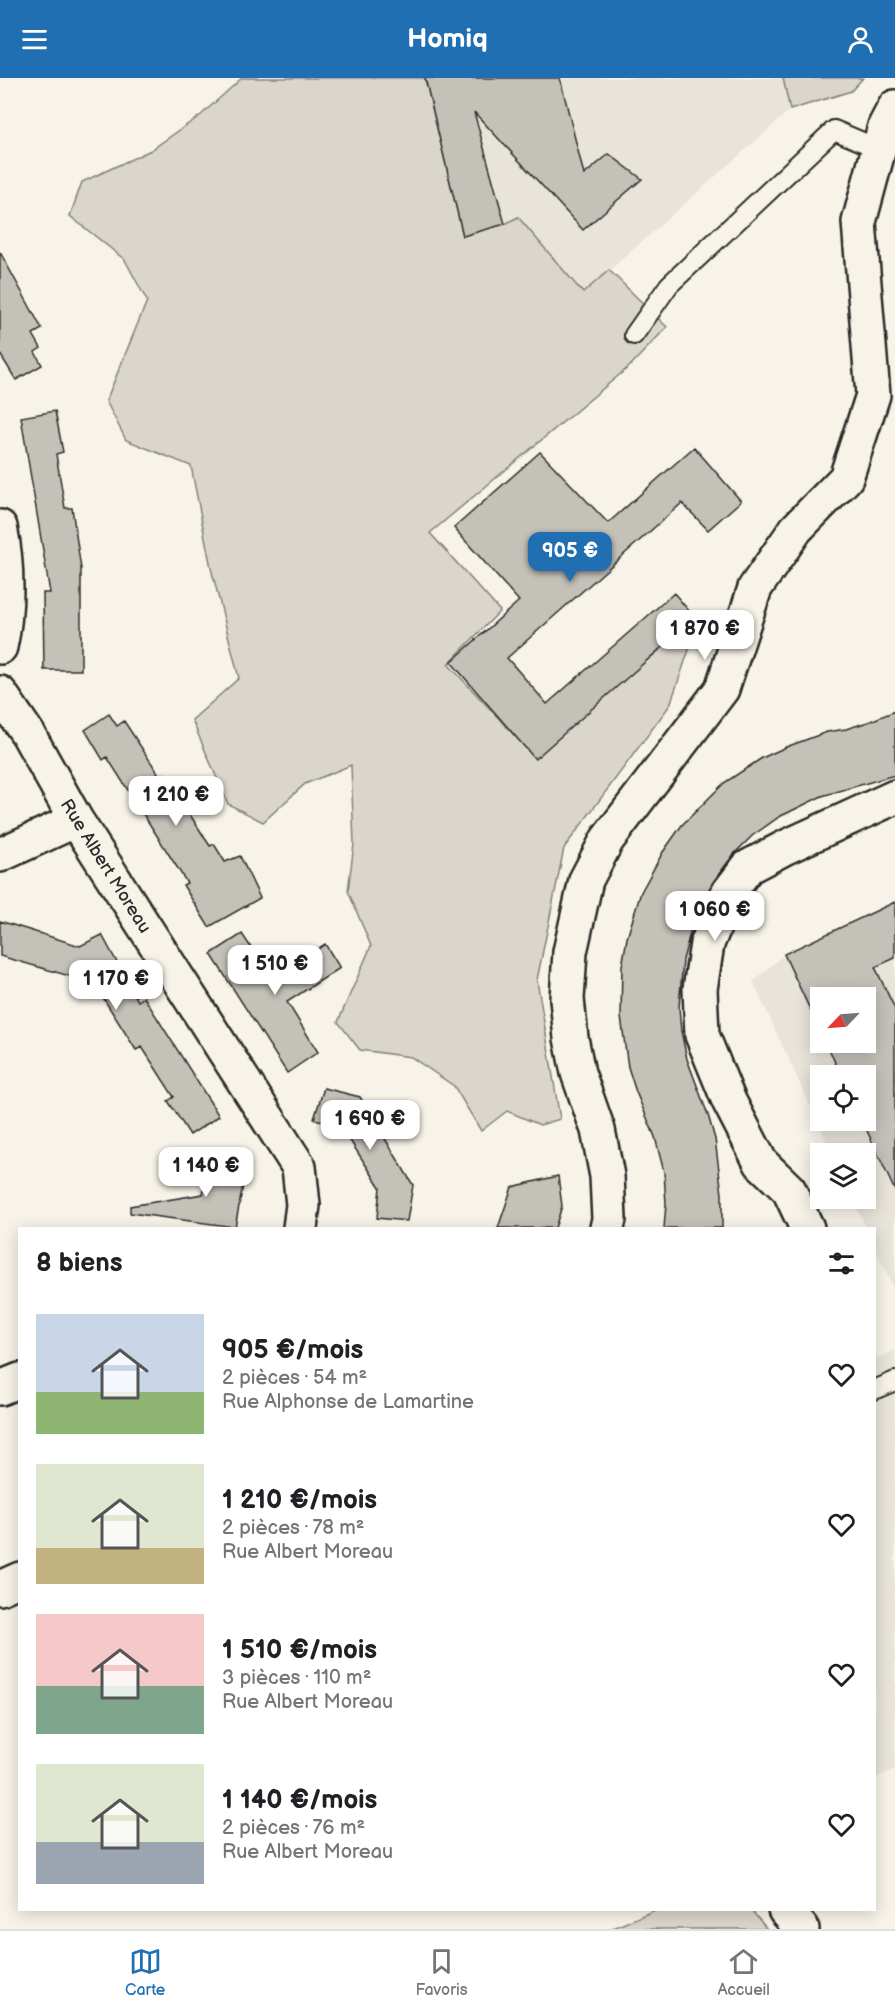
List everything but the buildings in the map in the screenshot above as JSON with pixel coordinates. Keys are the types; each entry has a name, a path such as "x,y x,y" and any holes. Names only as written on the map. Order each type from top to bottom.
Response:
{"street":[{"path":"607,1227 609,1219 607,1176 598,1130 578,1073 567,999 570,952 586,880 607,840 722,689 755,588 796,529 846,478 873,395 859,222 885,126 895,107"},
{"path":"0,527 4,544 6,622 0,647"},
{"name":"Rue Albert Moreau","path":"0,693 28,734 76,820 299,1167 303,1204 300,1227"},
{"path":"807,1227 789,1190 760,1163 729,1101 702,1035 700,989 707,944 728,893 748,867 895,797"},
{"path":"0,855 76,820"},
{"path":"0,1388 18,1381"},
{"path":"0,1588 18,1580"},
{"path":"787,1911 802,1929"}],"lane":[{"path":"634,335 669,285 834,130 879,149"},
{"path":"876,1389 895,1381"}],"shaded area":[{"path":"242,78 425,78 463,235 505,224 518,217 583,293 609,270 667,327 630,366 430,533 500,611 448,664 531,753 700,618 670,705 564,848 537,980 560,1119 540,1125 507,1111 481,1131 454,1086 411,1057 360,1050 338,1022 371,946 348,891 354,844 351,765 305,784 263,822 228,804 192,720 239,678 211,568 191,466 126,440 106,401 147,301 125,260 70,216 82,182 151,150 201,115"},
{"path":"425,78 783,78 790,110 583,294 518,217 505,224 463,236"},
{"path":"783,78 863,78 851,91 790,110"},
{"path":"895,902 895,1292 876,1249 876,1227 866,1227 857,1209 876,1209 876,1143 827,1143 822,1131 876,1131 876,1065 810,1065 810,1105 753,982 784,954"},
{"path":"895,1350 895,1769 876,1778 876,1359"},
{"path":"653,1911 752,1911 767,1929 611,1929"}]}
